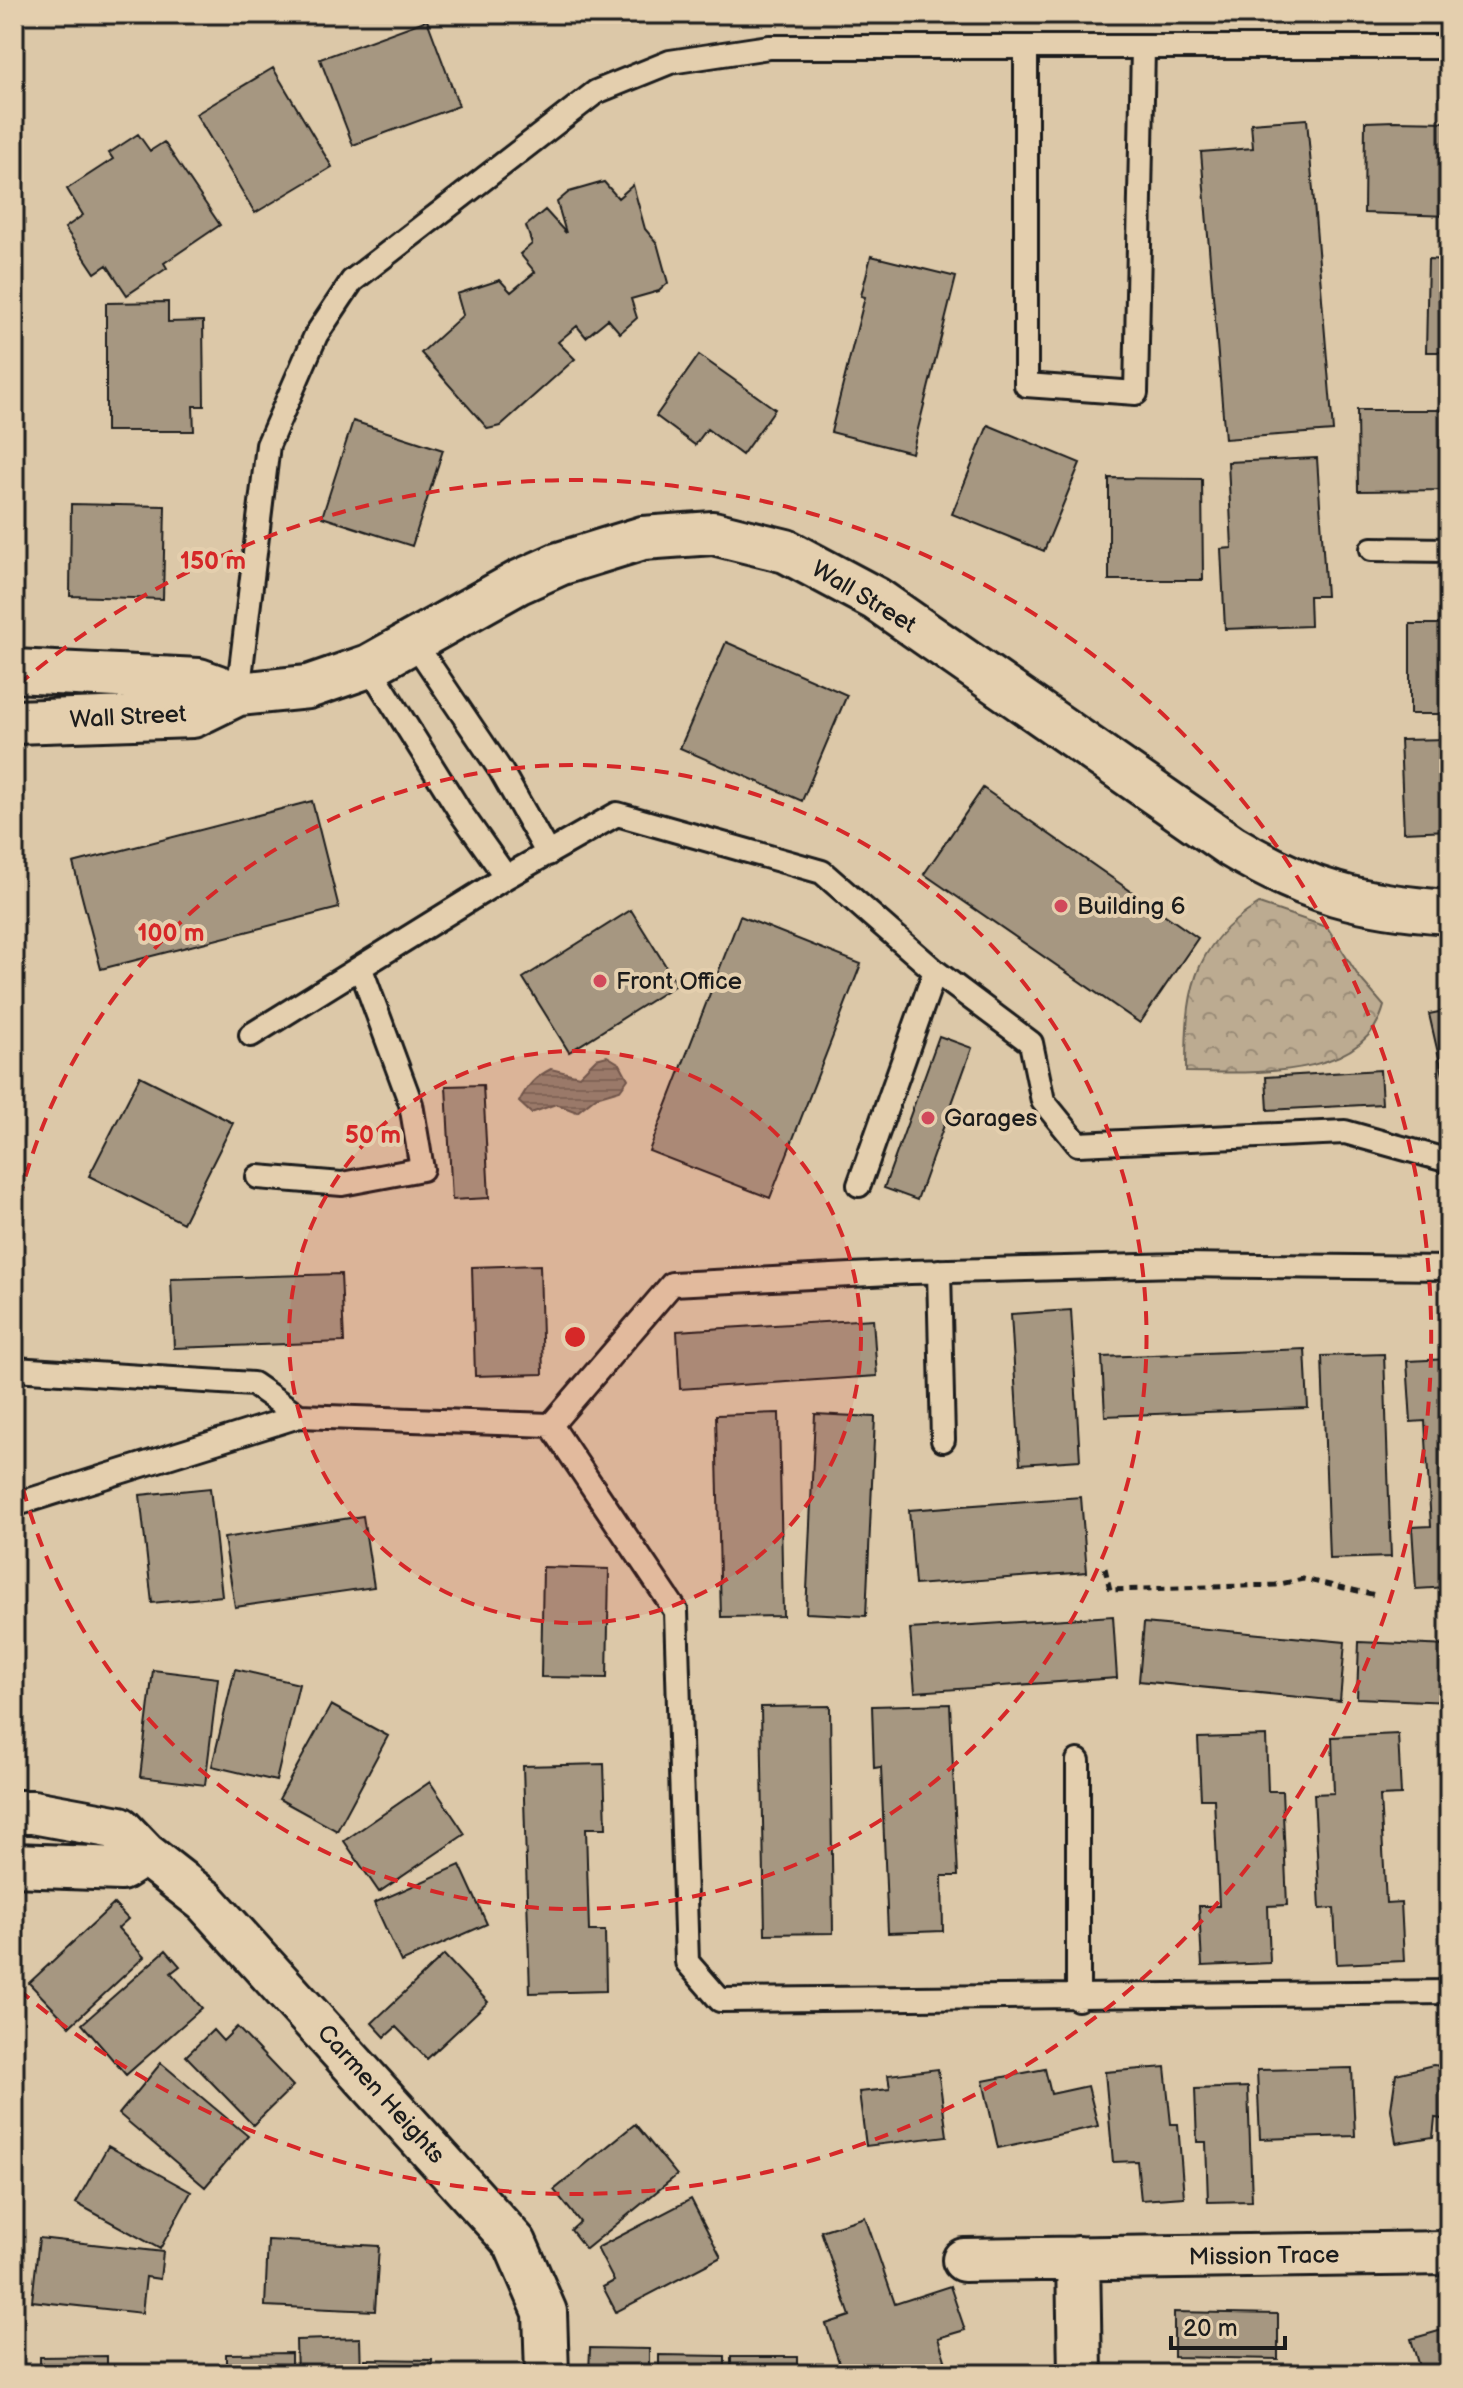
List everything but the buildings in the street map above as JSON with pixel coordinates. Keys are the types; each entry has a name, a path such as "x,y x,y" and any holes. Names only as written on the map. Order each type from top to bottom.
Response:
{"street":[{"name":"Wall Street","path":"14,722 193,716 238,694 308,687 369,666 519,582 591,552 643,538 713,533 786,551 876,599 1267,868 1345,898 1386,908 1449,912"},
{"name":"Wall Street","path":"14,671 199,680 238,694"},
{"name":"Carmen Heights","path":"14,1812 33,1812 120,1828 145,1854 205,1901 515,2243 545,2312 547,2374"},
{"path":"14,1865 121,1869 145,1854"},
{"path":"14,1893 44,1892 62,1866"},
{"name":"Mission Trace","path":"964,2260 1449,2253"},
{"path":"1078,2258 1080,2374"}],"lane":[{"path":"238,694 268,445 316,335 352,281 596,92 670,62 769,47 1449,47"},
{"path":"1026,48 1026,385 1136,393 1143,48"},
{"path":"1372,549 1449,550"},
{"path":"414,642 501,771 548,854"},
{"path":"369,666 461,813 506,877"},
{"path":"251,1035 506,877 617,814 822,872 935,971 1031,1043 1043,1101 1078,1144 1345,1132 1449,1161"},
{"path":"258,1177 342,1184 422,1169 411,1104 361,969"},
{"path":"859,1185 935,971"},
{"path":"551,1425 672,1284 939,1271 1179,1265 1449,1268"},
{"path":"939,1271 943,1440"},
{"path":"14,1369 253,1384 299,1416"},
{"path":"14,1505 299,1416 551,1425"},
{"path":"551,1425 676,1611 687,1962 720,2000 1078,1999 1449,1992"},
{"path":"1078,1761 1078,1999"}],"path":[{"path":"1105,1568 1110,1590 1276,1585 1303,1579 1376,1595"}],"green space":[{"path":"1259,904 1327,927 1359,977 1384,1006 1372,1031 1353,1048 1329,1060 1301,1068 1271,1071 1186,1072 1188,1020 1196,976 1218,937"}],"shaded area":[{"path":"607,1056 620,1064 628,1079 620,1090 596,1097 577,1112 556,1104 531,1113 519,1102 532,1082 551,1069 579,1076 596,1059"}],"place":[{"name":"Building 6","path":"1061,906"},
{"name":"Front Office","path":"600,981"},
{"name":"Garages","path":"928,1118"}]}
